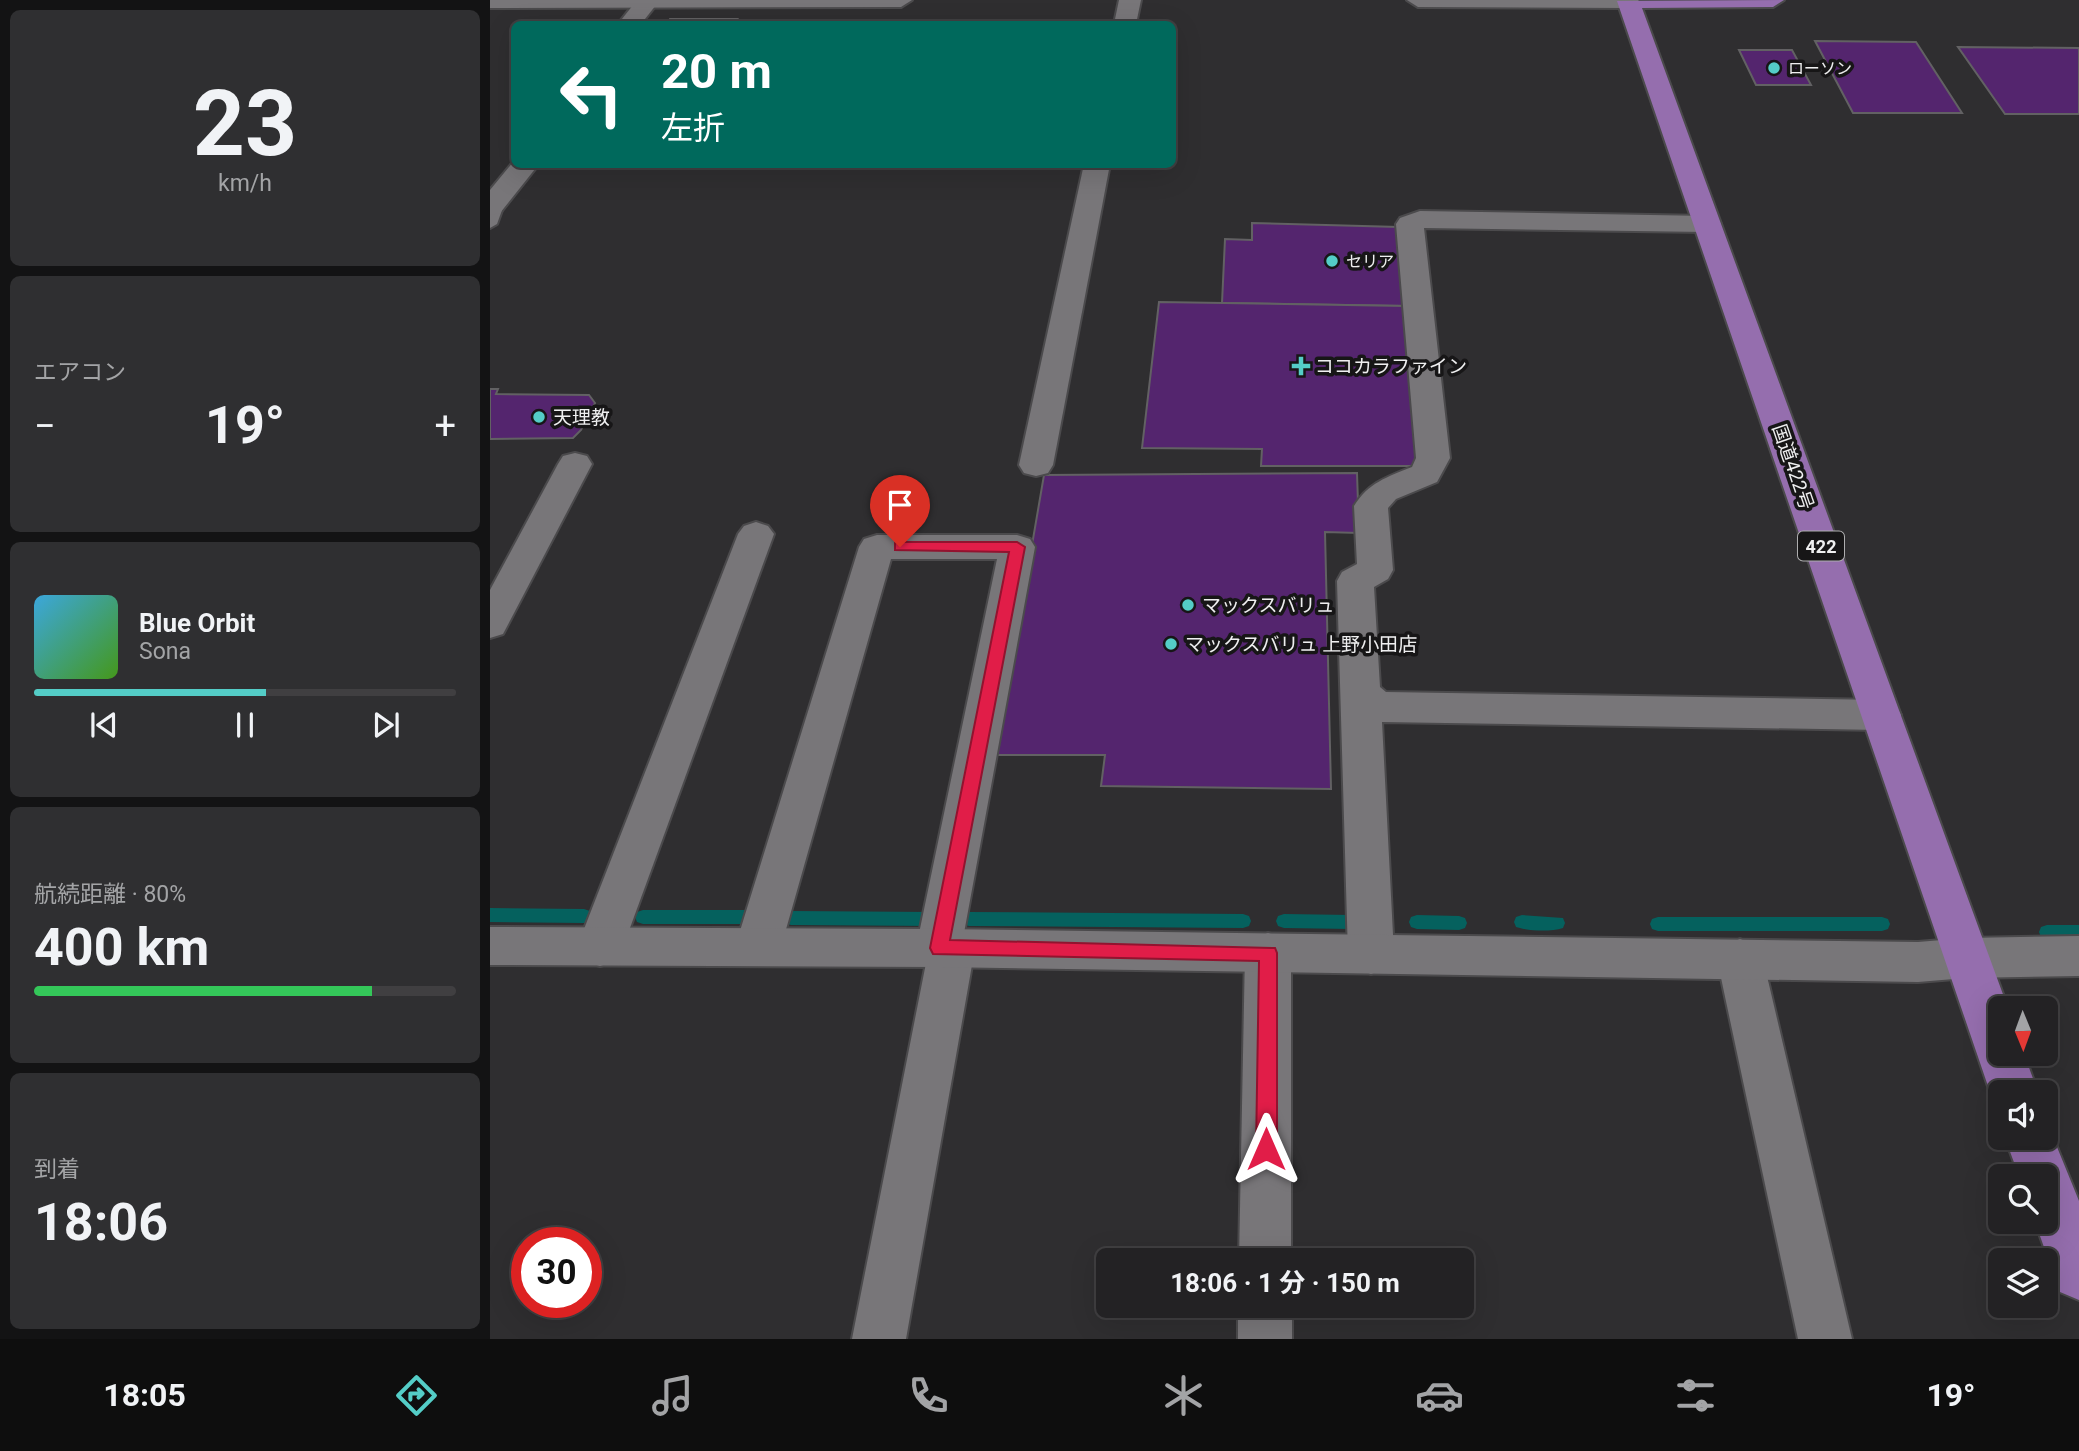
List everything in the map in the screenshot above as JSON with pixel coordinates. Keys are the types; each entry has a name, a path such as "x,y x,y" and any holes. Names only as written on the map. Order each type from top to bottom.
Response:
{"highway":[{"path":"1628,0 1773,0"},
{"name":"国道422号","path":"1628,0 2010,1080"},
{"path":"2058,1214 2079,1273"}],"street":[{"path":"631,21 648,0"},
{"path":"490,1 901,0"},
{"path":"1126,21 1130,0"},
{"path":"1418,0 1628,0"},
{"path":"493,201 523,168"},
{"path":"1035,465 1096,168"},
{"path":"1371,954 1355,581 1375,570 1371,506 1384,491 1425,474 1433,458 1410,224 1420,219 1707,224"},
{"path":"490,625 575,464"},
{"path":"600,947 756,534"},
{"path":"758,947 877,547 1017,547 879,1339"},
{"path":"1361,692 1376,707 1881,715"},
{"path":"490,946 946,948 1918,962 1966,958 2079,956"},
{"path":"1265,1248 1268,953"},
{"path":"1740,959 1825,1339"},
{"path":"1265,1318 1265,1339"}],"lane":[{"path":"490,225 493,201"}],"building":[{"path":"670,19 737,19 735,21 669,21"},
{"path":"1815,41 1916,42 1962,113 1853,113"},
{"path":"1958,47 2079,48 2079,114 2005,114"},
{"name":"ローソン","path":"1739,50 1792,50 1811,85 1756,85"},
{"path":"1252,223 1399,227 1407,306 1222,303 1225,239 1252,240"},
{"path":"1159,302 1407,306 1420,466 1261,466 1262,449 1142,448"},
{"name":"天理教","path":"490,389 498,389 496,394 589,395 595,403 581,430 573,438 490,439"},
{"name":"マックスバリュ 上野小田店","path":"1357,473 1359,533 1325,532 1331,789 1101,786 1105,755 996,755 1044,475"}],"waterway":[{"path":"490,915 584,916"},
{"path":"643,917 756,917"},
{"path":"791,918 933,919"},
{"path":"969,919 1243,921"},
{"path":"1284,921 1352,922"},
{"path":"1417,922 1459,923"},
{"path":"1522,922 1557,923"},
{"path":"1658,924 1882,924"},
{"path":"2047,932 2079,932"}],"place":[{"name":"ローソン","path":"1774,68"},
{"name":"セリア","path":"1332,261"},
{"name":"ココカラファイン","path":"1301,366"},
{"name":"天理教","path":"539,417"},
{"name":"マックスバリュ","path":"1188,605"},
{"name":"マックスバリュ 上野小田店","path":"1171,644"}],"route":[{"path":"900,547 1017,547 939,948 1268,953 1266,1149"}]}
